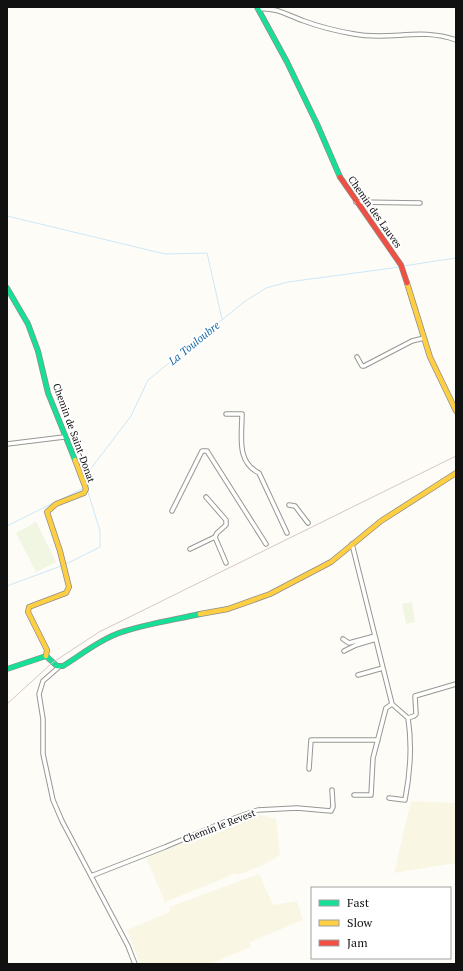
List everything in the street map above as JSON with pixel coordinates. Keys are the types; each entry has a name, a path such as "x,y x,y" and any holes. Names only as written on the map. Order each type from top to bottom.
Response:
{"street":[{"path":"257,8 278,9 303,21 354,34 391,37 428,33 456,40"},
{"name":"Chemin des Lauves","path":"257,8 275,39 318,124 339,176 402,267 430,358 456,411"},
{"path":"356,202 420,203"},
{"name":"Chemin de Saint-Donat","path":"7,288 28,324 38,351 48,392 64,437 86,489 84,493 56,504 48,512 69,587 66,592 29,607 28,612 47,650 46,656"},
{"path":"357,357 362,366 364,366 412,341 424,338"},
{"path":"226,414 242,414 243,456 250,469 259,473 288,533"},
{"path":"7,444 64,437"},
{"path":"172,511 202,451 206,451 266,544"},
{"path":"135,964 128,946 55,806 43,754 43,724 39,689 43,681 59,667 118,633 154,623 219,612 250,602 323,567 381,521 456,472"},
{"path":"190,550 215,538 217,533 226,524 226,520 206,497"},
{"path":"289,505 295,506 308,523"},
{"path":"215,538 226,563"},
{"path":"352,544 392,704 408,718 408,786 405,800 389,798"},
{"path":"343,639 349,643 375,638"},
{"path":"344,651 375,638"},
{"path":"7,670 46,656 59,667"},
{"path":"358,675 383,668"},
{"path":"408,718 416,714 414,696 456,684"},
{"path":"354,795 371,795 373,758 386,708 392,704"},
{"path":"309,769 311,740 378,740"},
{"name":"Chemin le Revest","path":"91,876 165,848 229,820 258,810 297,808 331,811 333,807 332,790"}],"shaded area":[{"path":"411,801 456,803 456,863 394,873"},
{"path":"258,814 276,819 280,855 267,863 238,875 235,873 165,902 146,858 205,834 208,836 215,834 215,829"},
{"path":"259,874 273,905 297,901 303,920 250,942 251,947 210,964 140,964 127,930 170,912 169,907"}],"green space":[{"path":"36,522 56,562 36,572 16,533"},
{"path":"412,602 415,622 406,624 402,604"}],"waterway":[{"path":"7,216 165,254 207,253 222,319"},
{"name":"La Touloubre","path":"403,266 456,258"},
{"name":"La Touloubre","path":"66,564 100,547 100,531 88,492 89,471 131,416 148,380 244,302 266,288 288,282 400,267"},
{"path":"60,500 84,488"},
{"path":"7,526 55,502"},
{"name":"La Touloubre","path":"7,586 61,566"}],"railway":[{"path":"7,704 52,663 99,632 456,456"}],"traffic: fast":[{"path":"257,7 287,62 317,124 340,177"},
{"path":"7,288 28,324 38,351 48,393 75,460"},
{"path":"7,669 46,656 57,666 63,666 97,644 119,633 200,614"}],"traffic: slow":[{"path":"407,283 430,357 456,411"},
{"path":"46,656 47,650 28,612 29,607 66,593 69,587 60,551 47,512 56,504 84,493 86,489 75,460"},
{"path":"200,614 228,609 270,594 331,562 381,521 456,473"}],"traffic: jam":[{"path":"340,177 401,265 407,283"}]}
